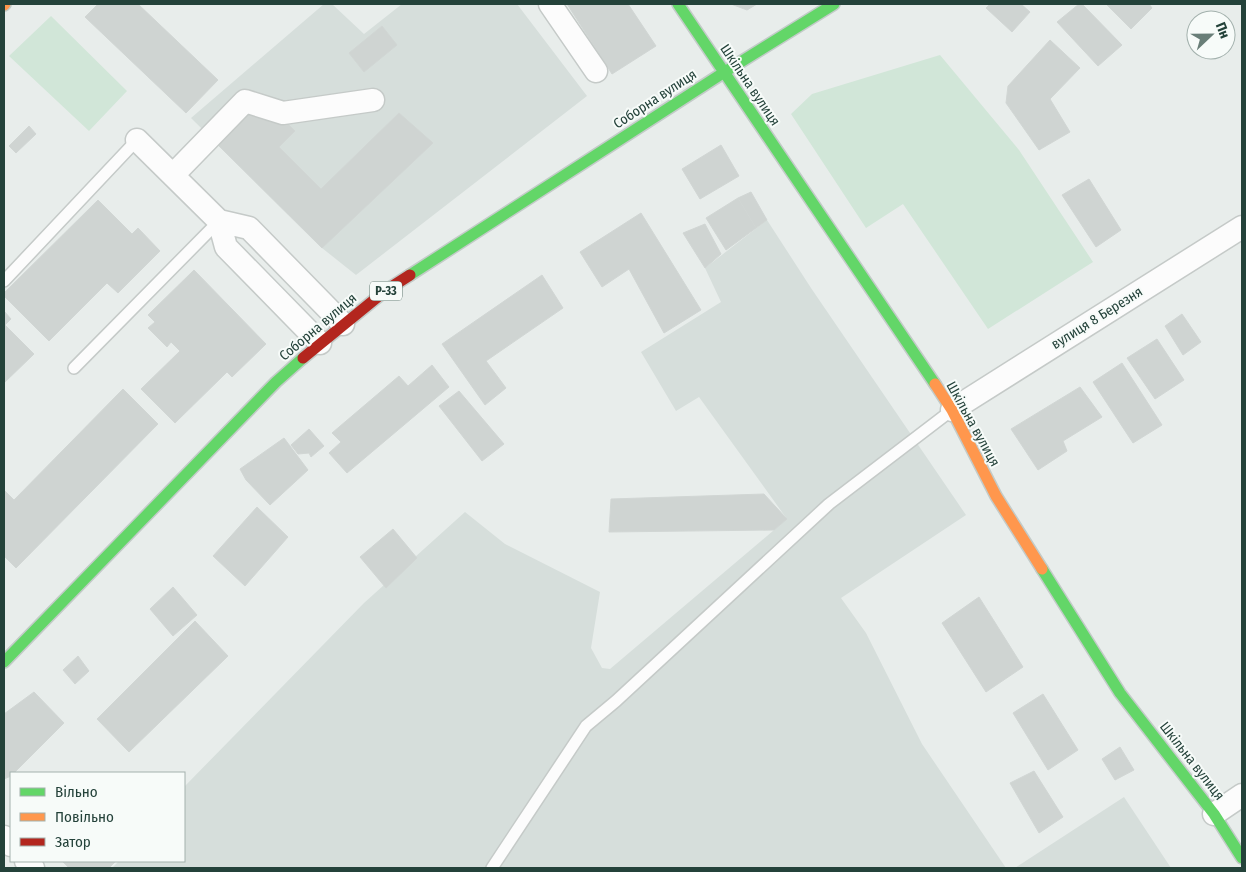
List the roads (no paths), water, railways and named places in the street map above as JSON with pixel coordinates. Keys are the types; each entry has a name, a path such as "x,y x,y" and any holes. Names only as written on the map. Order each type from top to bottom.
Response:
{"main road":[{"name":"Шкільна вулиця","path":"678,4 952,410 996,496 1120,694 1214,814 1242,858"},
{"name":"Соборна вулиця","path":"4,662 276,382 343,324 385,291 723,73 834,4"}],"street":[{"path":"550,4 596,71"},
{"path":"173,175 245,101 283,113 372,100"},
{"path":"138,140 219,221 226,247 320,343"},
{"path":"219,221 250,228 343,324"},
{"name":"вулиця 8 Березня","path":"952,410 1242,226"},
{"path":"1214,814 1242,795"}],"lane":[{"path":"4,281 138,140"},
{"path":"74,368 219,221"},
{"path":"492,868 586,726 616,701 829,504 952,410"}]}
